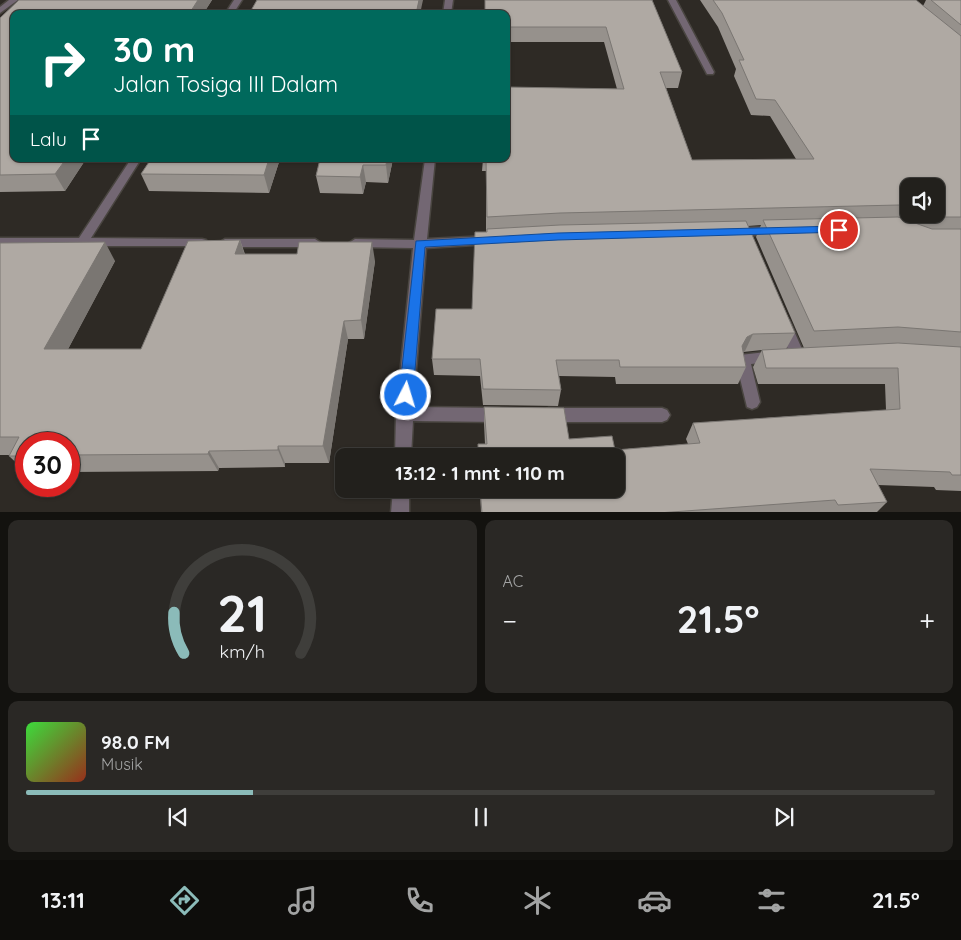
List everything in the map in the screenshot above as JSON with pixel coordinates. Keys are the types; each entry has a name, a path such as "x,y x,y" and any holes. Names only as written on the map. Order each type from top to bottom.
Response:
{"street":[{"path":"672,0 710,72"},
{"path":"0,11 8,3"},
{"path":"82,243 134,162"},
{"path":"403,448 404,414 430,162"},
{"path":"726,232 747,236 789,231"},
{"path":"0,242 420,244 499,240"},
{"path":"752,402 743,362 745,359 804,356 779,312"},
{"path":"404,414 514,415"},
{"path":"533,415 662,416"},
{"path":"400,512 401,498"}],"building":[{"path":"19,0 198,0 192,10 10,10 10,162 64,162 55,174 0,175 0,18"},
{"path":"257,0 419,0 417,10 251,10"},
{"path":"485,0 652,0 682,72 660,72 692,160 814,159 775,100 756,99 739,60 744,60 722,13 713,0 916,0 961,36 961,217 945,217 945,178 900,178 900,205 560,213 487,217 486,162 510,162 510,87 624,89 606,27 510,27 510,10 485,10"},
{"path":"931,0 961,0 961,25"},
{"path":"149,162 268,162 264,175 141,174"},
{"path":"319,162 386,162 386,165 363,165 360,177 316,176"},
{"path":"898,217 900,218 900,223 915,223 932,229 961,229 961,332 898,327 814,331 763,220"},
{"path":"746,221 795,333 753,334 747,337 742,346 746,367 620,367 619,360 556,360 561,390 483,389 480,359 432,359 436,309 472,309 475,232 487,232 487,229 560,225"},
{"path":"240,240 235,254 297,254 299,242 372,242 361,320 344,321 323,446 278,446 278,450 209,451 208,454 80,455 80,432 15,432 15,437 0,437 0,243 105,242 44,349 141,349 188,241"},
{"path":"898,343 961,347 961,475 952,475 950,472 870,469 887,502 838,505 835,500 672,512 482,512 481,498 625,498 625,449 700,443 693,423 900,409 898,368 766,368 762,350"},
{"path":"484,407 564,408 569,439 612,436 615,448 478,448 478,444 487,444"},
{"path":"15,445 15,456 9,456"}],"route":[{"path":"406,395 420,244 558,236 839,230"}]}
